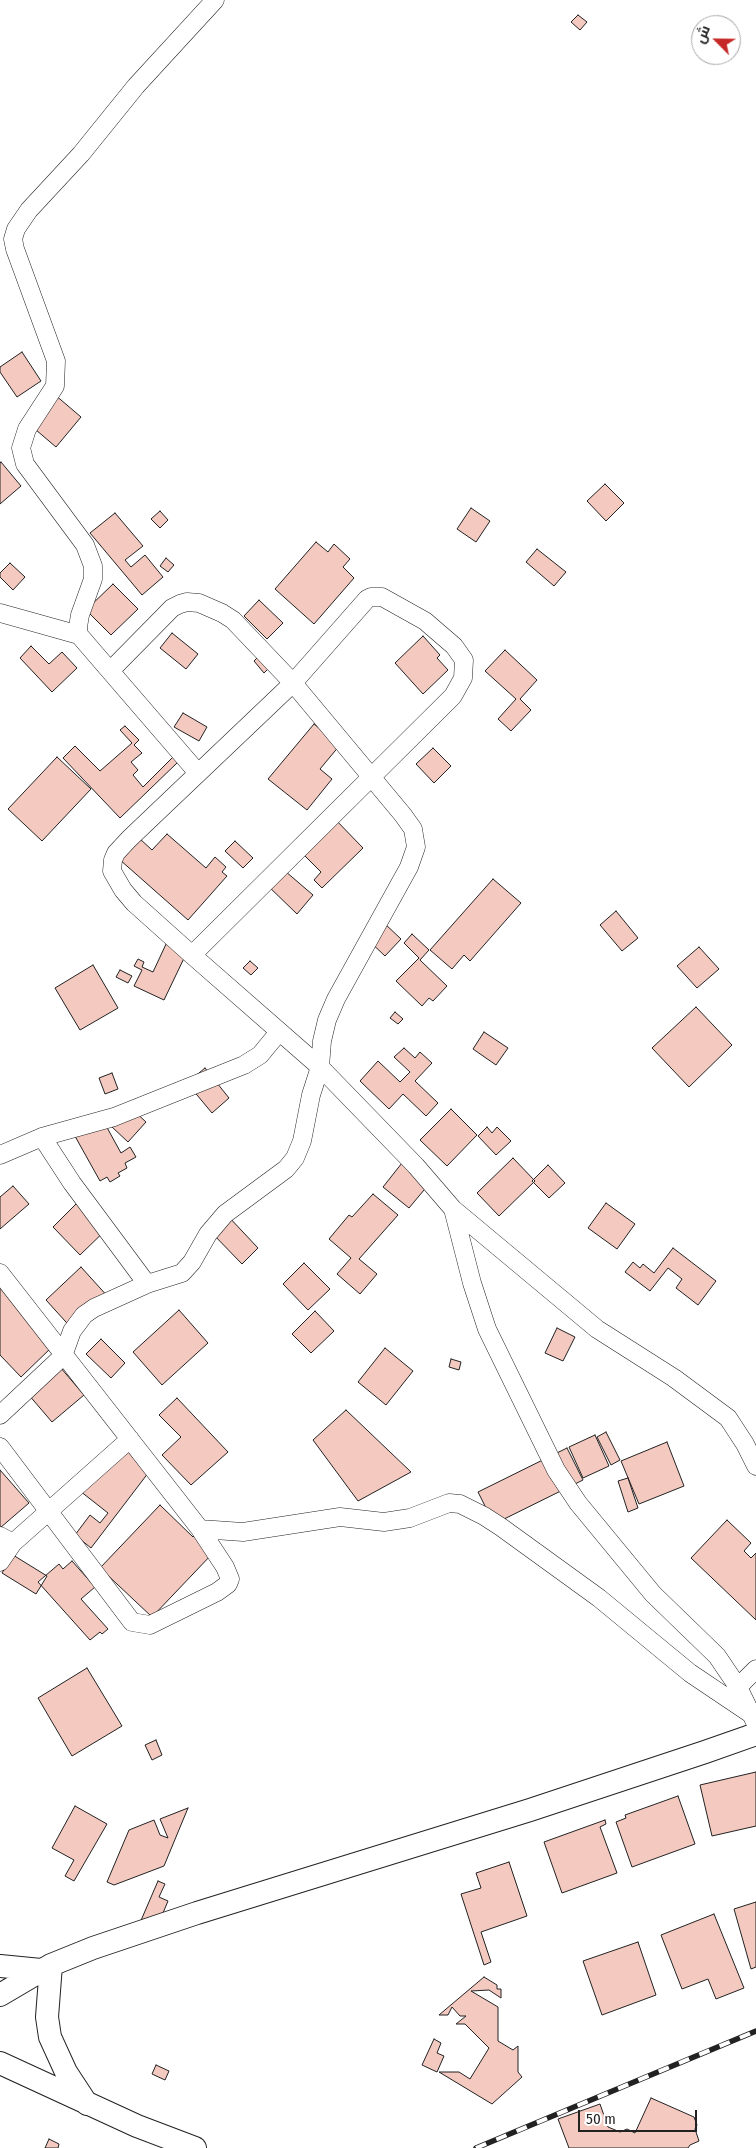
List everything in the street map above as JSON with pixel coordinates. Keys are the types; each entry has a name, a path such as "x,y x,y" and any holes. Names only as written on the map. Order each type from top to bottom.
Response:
{"main road":[{"path":"0,1995 46,1968 93,1948 530,1810 706,1752 754,1724"},
{"path":"0,1966 46,1968"},
{"path":"46,1968 47,2017 50,2037 66,2072 88,2105"},
{"path":"0,2063 88,2105 195,2148"}],"street":[{"path":"79,635 80,615 93,578 93,566 85,545 25,464 21,448 27,429 55,386 56,361 13,239 16,228 29,210 81,154 136,86 216,0"},
{"path":"192,955 447,702 459,686 465,669 464,660 454,646 425,622 402,607 382,597 371,597 293,683 116,853 112,866 116,880 134,903 192,955 279,1032 320,1067 416,1166 453,1209 597,1328 674,1378 728,1418 745,1444 756,1466"},
{"path":"0,1415 63,1356 72,1331 84,1315 94,1308 147,1284 174,1276 186,1268 197,1255 208,1234 225,1214 286,1169 295,1158 302,1141 311,1095 320,1067 323,1036 331,1010 408,866 416,847 413,830 403,815 293,683 233,620 199,603 187,602 172,608 110,671"},
{"path":"0,613 79,635 198,773"},
{"path":"0,1155 42,1137 114,1116 244,1065 260,1055 279,1032"},
{"path":"42,1137 72,1184 147,1284"},
{"path":"453,1209 472,1284 487,1329 556,1470 578,1503 653,1594 717,1656 738,1687 754,1724"},
{"path":"0,1274 200,1529 225,1567 230,1579 228,1584 217,1592 159,1622 145,1625 128,1619 50,1511 0,1447"},
{"path":"0,1562 6,1540 50,1511 130,1439"},
{"path":"200,1529 244,1532 340,1517 374,1522 391,1521 410,1518 448,1503 460,1504 501,1527 599,1598 754,1724"},
{"path":"738,1687 756,1669"}],"building":[{"path":"578,15 587,22 580,30 571,22"},
{"path":"22,352 41,381 17,397 0,372 0,367"},
{"path":"54,394 81,417 56,447 29,424"},
{"path":"0,463 21,486 0,504"},
{"path":"605,484 624,503 606,521 587,501"},
{"path":"471,508 490,521 476,542 457,529"},
{"path":"160,511 168,520 160,528 151,519"},
{"path":"115,513 143,546 125,560 131,567 145,555 163,577 142,595 90,533"},
{"path":"316,542 328,552 334,544 350,559 343,567 354,578 314,624 275,589"},
{"path":"537,549 566,572 554,586 526,562"},
{"path":"166,558 174,565 168,572 160,566"},
{"path":"10,563 25,577 13,590 0,577 0,573"},
{"path":"113,584 138,609 111,635 86,610"},
{"path":"259,600 283,623 267,639 244,616"},
{"path":"172,633 198,654 186,669 160,648"},
{"path":"423,636 440,655 437,658 448,670 423,694 395,663"},
{"path":"31,646 49,664 62,652 77,668 52,692 20,658"},
{"path":"505,650 537,680 520,699 531,710 511,731 498,719 516,699 485,671"},
{"path":"260,655 271,666 264,673 254,661"},
{"path":"183,713 207,727 199,741 174,727"},
{"path":"314,724 340,745 320,769 332,779 307,810 268,779"},
{"path":"125,726 139,740 134,745 142,753 131,762 138,770 133,775 143,787 173,757 178,762 120,818 63,758 75,746 100,771 132,743 120,730"},
{"path":"433,748 451,766 434,783 416,764"},
{"path":"57,757 91,789 42,841 8,809"},
{"path":"332,816 363,848 322,888 314,880 321,872 297,848"},
{"path":"167,834 206,868 215,857 226,867 222,872 227,876 188,920 119,859 139,838 152,850"},
{"path":"235,841 253,858 243,868 225,851"},
{"path":"278,865 313,895 297,914 264,882"},
{"path":"493,879 521,903 470,961 464,955 452,969 430,950"},
{"path":"616,911 638,938 622,951 600,925"},
{"path":"383,922 401,939 385,956 367,939"},
{"path":"412,934 429,950 420,960 447,986 433,1001 429,998 422,1006 396,981 419,958 404,943"},
{"path":"167,942 187,952 164,1000 134,986 142,970 134,966 138,959 144,962 142,967 153,972"},
{"path":"699,947 719,969 697,988 677,966"},
{"path":"250,961 258,968 251,975 243,968"},
{"path":"93,965 118,1008 80,1030 55,988"},
{"path":"120,970 132,976 128,983 116,977"},
{"path":"696,1007 732,1045 689,1087 652,1048"},
{"path":"395,1012 403,1019 398,1024 390,1018"},
{"path":"484,1032 508,1048 496,1065 473,1049"},
{"path":"404,1048 415,1058 420,1052 432,1063 415,1081 438,1103 426,1116 403,1094 389,1109 360,1081 378,1061 400,1082 410,1072 394,1057"},
{"path":"205,1068 229,1098 212,1113 187,1083"},
{"path":"112,1073 118,1089 105,1094 99,1078"},
{"path":"451,1109 477,1135 447,1166 420,1140"},
{"path":"133,1110 146,1122 128,1142 112,1127 121,1117"},
{"path":"99,1113 121,1153 130,1147 136,1157 125,1163 127,1168 118,1173 120,1176 110,1182 107,1177 100,1181 71,1129"},
{"path":"487,1127 492,1133 497,1127 511,1141 496,1155 478,1136"},
{"path":"513,1158 535,1181 499,1216 477,1193"},
{"path":"402,1163 429,1184 409,1208 383,1187"},
{"path":"548,1165 565,1183 549,1198 532,1181"},
{"path":"13,1186 29,1204 0,1229 0,1197"},
{"path":"373,1194 398,1215 359,1259 377,1274 360,1294 337,1274 351,1258 329,1239 349,1215 352,1217"},
{"path":"85,1195 113,1223 80,1255 53,1227"},
{"path":"606,1203 635,1224 617,1249 588,1228"},
{"path":"227,1215 258,1248 242,1264 210,1231"},
{"path":"673,1248 716,1281 698,1305 676,1288 682,1279 668,1268 650,1291 625,1272 633,1262 640,1268 643,1264 654,1273"},
{"path":"304,1263 330,1289 308,1310 283,1284"},
{"path":"81,1267 110,1299 75,1332 46,1300"},
{"path":"0,1271 53,1346 21,1377 0,1355"},
{"path":"179,1310 208,1343 162,1385 133,1352"},
{"path":"315,1311 334,1331 311,1353 292,1334"},
{"path":"557,1328 575,1337 563,1361 545,1353"},
{"path":"101,1339 125,1363 111,1378 86,1354"},
{"path":"385,1348 413,1371 386,1405 358,1382"},
{"path":"451,1359 461,1362 459,1370 449,1367"},
{"path":"60,1367 84,1395 52,1422 28,1394"},
{"path":"177,1398 228,1452 191,1485 162,1455 181,1437 159,1415"},
{"path":"346,1410 411,1472 358,1501 313,1440"},
{"path":"606,1432 620,1460 611,1465 597,1437"},
{"path":"595,1435 609,1466 583,1478 569,1447"},
{"path":"120,1438 155,1464 91,1548 75,1535 90,1515 100,1523 108,1513 80,1491"},
{"path":"667,1442 684,1486 639,1504 621,1461"},
{"path":"567,1448 583,1480 494,1524 478,1492"},
{"path":"0,1470 29,1503 0,1528"},
{"path":"628,1478 638,1508 628,1512 618,1481"},
{"path":"160,1505 193,1537 201,1528 213,1553 152,1617 100,1568"},
{"path":"727,1520 751,1543 744,1551 751,1558 756,1553 756,1620 691,1558"},
{"path":"13,1555 47,1576 36,1594 2,1573"},
{"path":"72,1561 95,1587 81,1599 108,1629 102,1634 100,1632 90,1640 38,1582 59,1564 63,1569"},
{"path":"87,1668 122,1726 72,1756 38,1698"},
{"path":"156,1740 162,1755 152,1760 145,1745"},
{"path":"756,1772 756,1826 712,1836 700,1785"},
{"path":"678,1796 695,1844 632,1867 616,1822 626,1818 625,1815"},
{"path":"75,1806 107,1824 74,1881 65,1876 74,1860 52,1848"},
{"path":"188,1808 164,1866 114,1885 107,1882 129,1830 154,1820 160,1835 168,1838 160,1819"},
{"path":"605,1820 606,1824 600,1827 617,1873 562,1893 544,1842"},
{"path":"509,1862 527,1916 481,1932 491,1962 484,1965 461,1894 481,1888 476,1873"},
{"path":"158,1881 165,1884 159,1897 168,1901 155,1932 139,1925"},
{"path":"756,1902 756,1967 751,1969 734,1909"},
{"path":"714,1914 744,1988 716,1999 708,1979 682,1989 661,1935"},
{"path":"638,1942 656,1995 602,2015 583,1961"},
{"path":"484,1977 497,1985 497,1989 501,1989 501,1998 489,1990 471,1991 498,2007 498,2041 513,2050 518,2046 518,2072 522,2077 492,2104 439,2072 459,2072 470,2079 489,2048 465,2024 456,2024 466,2016 460,2016 452,2007 448,2015 439,2015"},
{"path":"434,2039 441,2043 437,2053 444,2056 437,2072 422,2065"},
{"path":"156,2065 169,2071 165,2080 152,2074"},
{"path":"651,2098 694,2117 699,2141 688,2148 569,2148 558,2119 600,2104 608,2127 620,2132 627,2129 635,2133"},
{"path":"49,2139 59,2144 58,2148 45,2148"}],"railway":[{"path":"476,2148 756,2031"}]}
